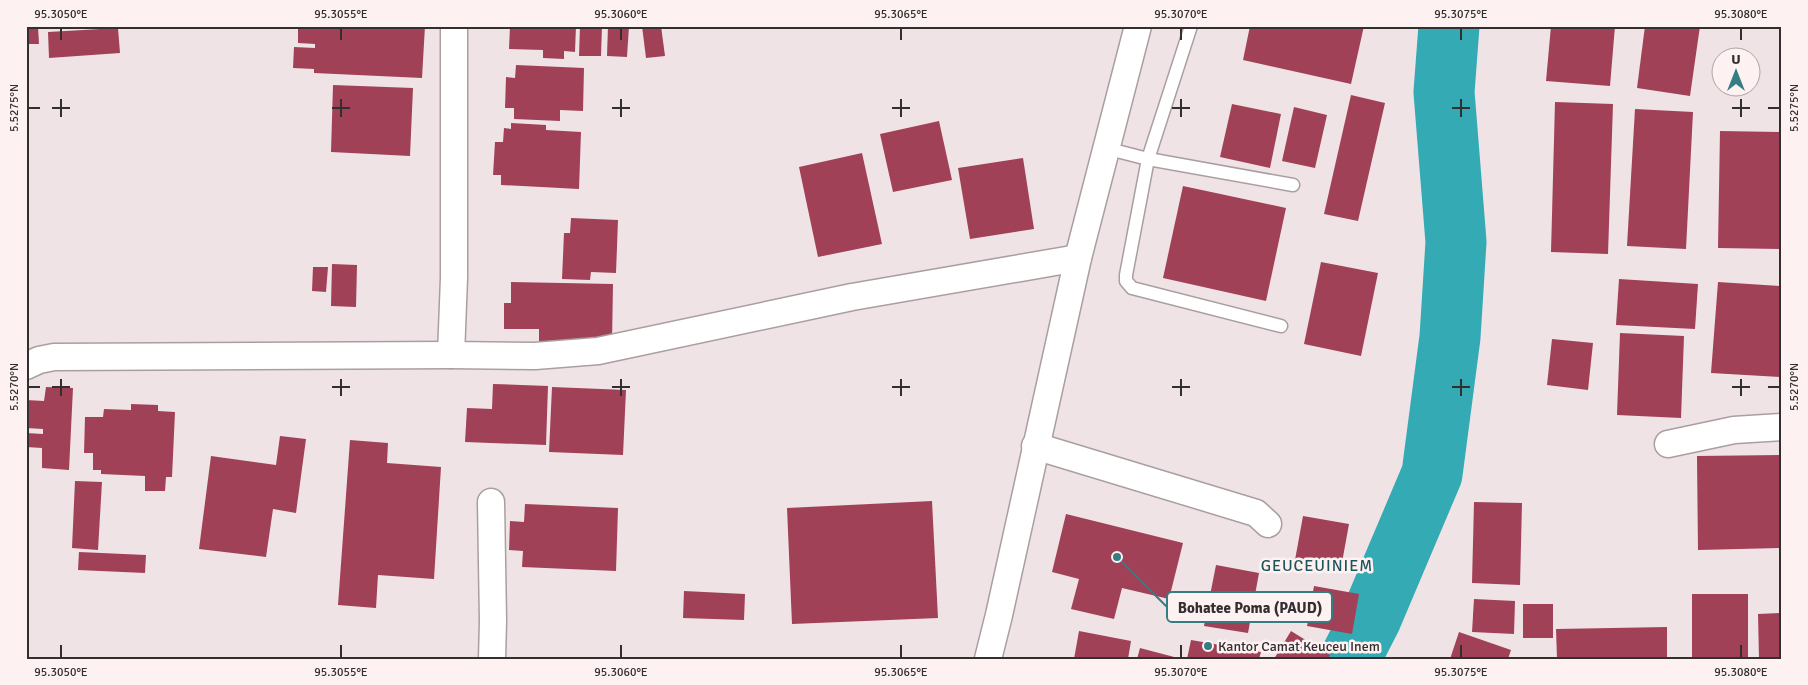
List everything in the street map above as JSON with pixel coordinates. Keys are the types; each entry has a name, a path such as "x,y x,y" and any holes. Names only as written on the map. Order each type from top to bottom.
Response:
{"street":[{"path":"451,355 454,278 454,26"},
{"path":"988,659 1078,258 1138,26"},
{"path":"26,366 39,360 54,357 536,356 598,351 852,297 1078,258"},
{"path":"1668,444 1734,430 1782,427"},
{"path":"1035,446 1256,513 1268,524"},
{"path":"491,502 494,621 492,659"}],"lane":[{"path":"1191,26 1148,160 1126,281 1132,288 1281,326"},
{"path":"1106,148 1148,160 1293,185"}],"building":[{"path":"26,26 38,26 39,44 26,44"},
{"path":"298,26 425,26 422,78 314,73 314,69 293,68 294,47 315,48 315,44 298,43"},
{"path":"510,26 576,26 575,52 564,51 564,59 543,58 543,50 509,49"},
{"path":"580,26 602,26 601,56 579,56"},
{"path":"608,26 629,26 627,57 607,56"},
{"path":"642,26 661,26 665,56 646,58"},
{"path":"1250,26 1364,26 1351,84 1243,60"},
{"path":"1551,26 1615,26 1610,86 1546,81"},
{"path":"1645,26 1700,26 1690,96 1637,88"},
{"path":"118,28 120,53 49,58 48,32"},
{"path":"516,65 584,68 583,111 560,110 560,121 514,119 514,108 505,108 506,77 515,78"},
{"path":"333,85 413,88 410,156 331,152"},
{"path":"1351,95 1385,103 1358,221 1324,214"},
{"path":"1555,102 1613,104 1608,254 1551,252"},
{"path":"1232,104 1281,114 1270,168 1220,157"},
{"path":"1294,107 1327,115 1315,168 1282,161"},
{"path":"1635,109 1693,112 1686,249 1627,246"},
{"path":"939,121 952,180 893,192 880,134"},
{"path":"511,123 546,125 546,130 581,132 579,189 501,185 501,175 493,175 495,142 503,142 504,128 511,129"},
{"path":"1720,131 1782,132 1782,249 1718,248"},
{"path":"862,153 882,244 818,257 799,167"},
{"path":"1023,158 1034,229 970,239 958,168"},
{"path":"1183,186 1286,208 1266,301 1163,278"},
{"path":"571,218 618,220 616,273 591,272 590,280 562,279 564,233 570,233"},
{"path":"1321,262 1378,273 1361,356 1304,344"},
{"path":"332,264 357,265 356,307 331,306"},
{"path":"313,267 328,267 326,292 312,291"},
{"path":"1619,279 1698,284 1695,329 1616,325"},
{"path":"511,282 613,284 612,342 539,341 539,329 504,329 504,303 511,303"},
{"path":"1718,282 1782,286 1782,377 1711,373"},
{"path":"1620,333 1684,336 1681,418 1617,415"},
{"path":"1552,339 1593,343 1588,390 1547,385"},
{"path":"493,384 548,386 546,445 465,442 467,408 492,409"},
{"path":"46,387 73,388 69,470 42,468 42,448 26,447 26,433 43,434 43,429 26,428 26,400 44,401"},
{"path":"552,387 626,390 623,455 549,452"},
{"path":"131,404 158,405 158,411 175,412 172,477 166,477 165,491 145,491 145,476 101,474 101,470 93,470 93,453 84,453 85,417 103,417 104,409 131,410"},
{"path":"280,436 306,439 296,513 273,509 266,557 199,549 211,456 276,465"},
{"path":"350,440 388,443 387,463 441,467 434,579 378,575 376,608 338,605"},
{"path":"1782,455 1782,548 1698,550 1697,456"},
{"path":"75,481 102,482 98,550 72,548"},
{"path":"932,501 938,618 792,624 787,508"},
{"path":"1474,502 1522,503 1520,585 1472,583"},
{"path":"525,504 618,508 616,571 522,567 523,551 509,550 510,521 524,522"},
{"path":"1066,514 1183,543 1169,599 1122,588 1114,619 1071,609 1079,579 1052,572"},
{"path":"1303,516 1349,524 1341,568 1295,560"},
{"path":"79,552 146,555 145,573 78,570"},
{"path":"1216,565 1259,573 1248,633 1204,626"},
{"path":"1314,586 1359,594 1352,634 1307,626"},
{"path":"684,591 745,594 744,620 683,618"},
{"path":"1692,594 1748,594 1748,659 1692,659"},
{"path":"1474,599 1515,601 1514,634 1472,632"},
{"path":"1523,604 1553,604 1553,638 1523,638"},
{"path":"1782,613 1782,659 1759,659 1758,614"},
{"path":"1667,627 1667,659 1557,659 1556,629"},
{"path":"1079,631 1131,641 1128,659 1074,659"},
{"path":"1291,631 1330,655 1328,659 1274,659"},
{"path":"1459,632 1511,650 1508,659 1450,659"},
{"name":"Kantor Camat Keuceu Inem","path":"1191,640 1261,652 1259,659 1187,659"},
{"path":"1140,648 1178,658 1178,659 1137,659"}],"waterway":[{"path":"1350,659 1371,618 1432,474 1450,337 1456,242 1444,92 1449,26"}],"place":[{"name":"Bohatee Poma (PAUD)","path":"1117,557"},
{"name":"Kantor Camat Keuceu Inem","path":"1208,646"}],"district":[{"name":"GEUCEUINIEM","path":"1317,565"}]}
